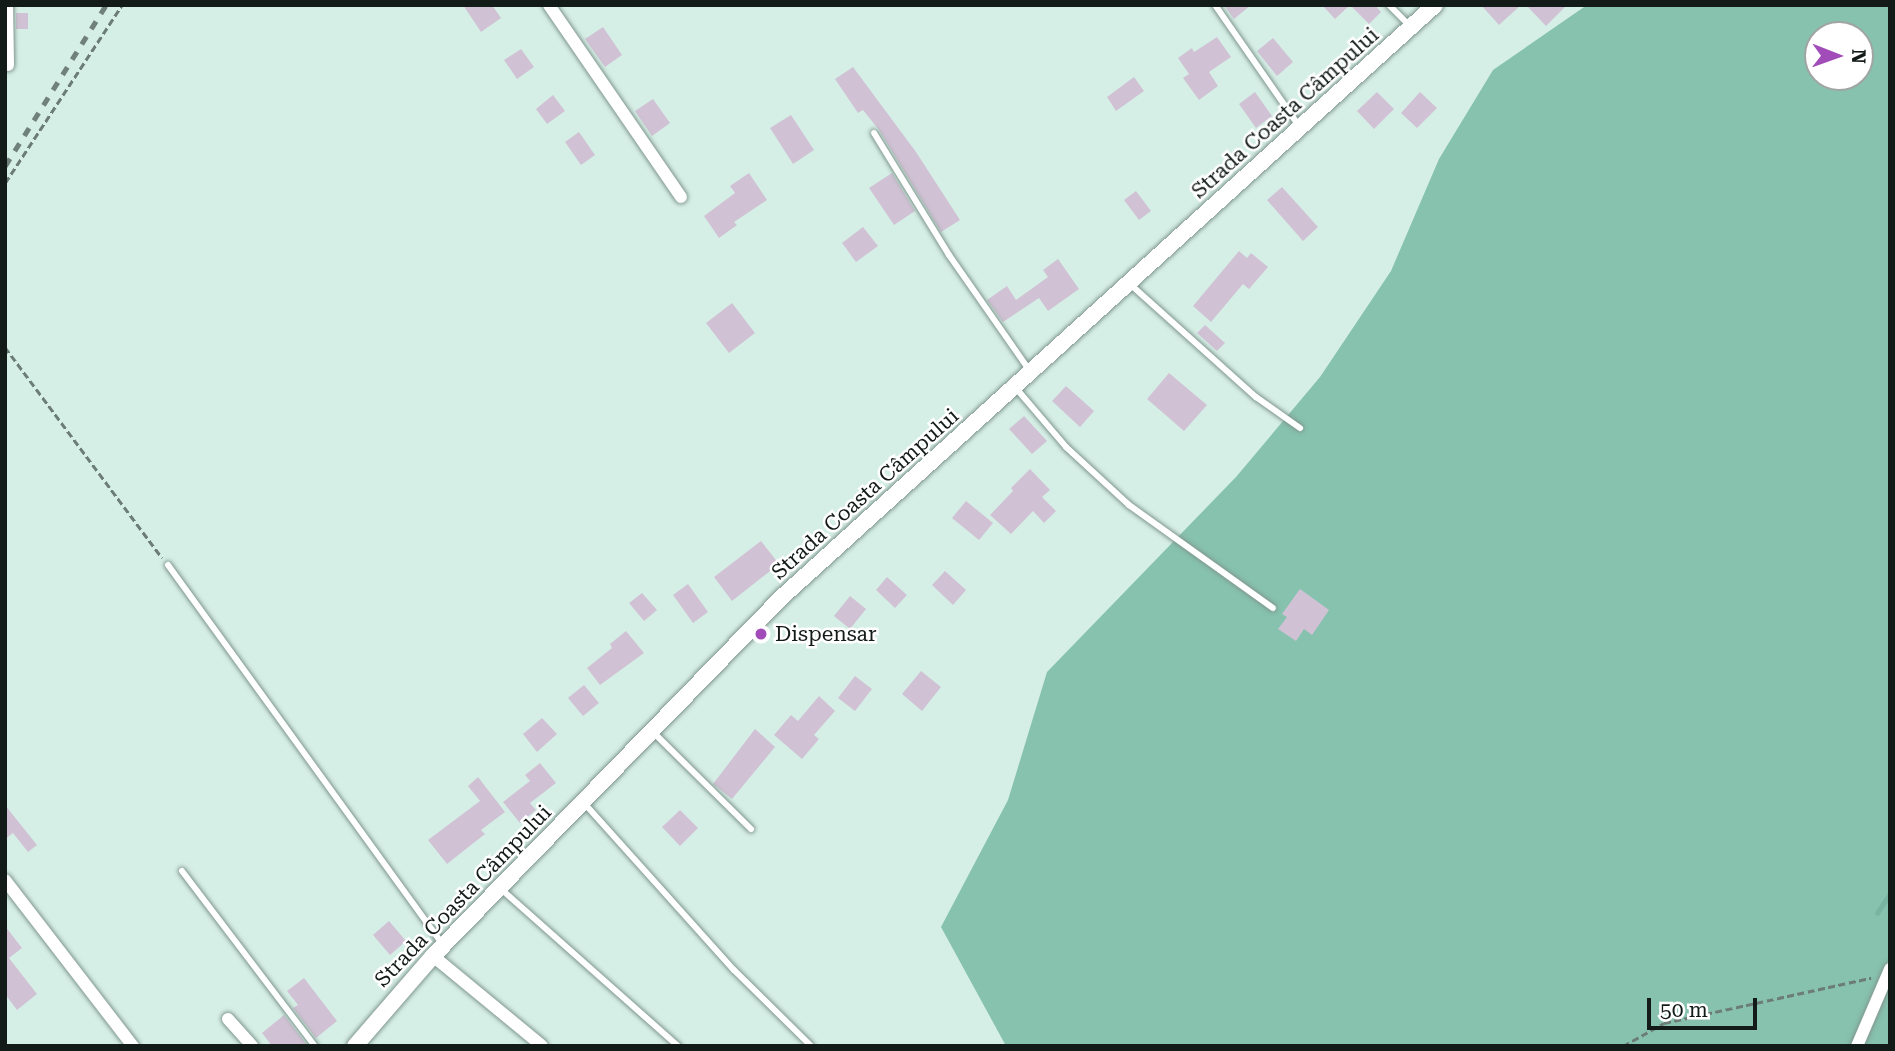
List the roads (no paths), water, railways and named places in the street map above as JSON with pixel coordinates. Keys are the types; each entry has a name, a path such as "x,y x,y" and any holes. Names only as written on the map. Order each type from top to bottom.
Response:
{"street":[{"path":"7,5 8,65"},
{"path":"549,5 681,197"},
{"name":"Strada Coasta Câmpului","path":"355,1046 438,950 782,597 1435,5"},
{"path":"5,880 133,1046"},
{"path":"438,950 542,1046"},
{"path":"1857,1046 1889,971"},
{"path":"228,1019 252,1046"}],"lane":[{"path":"1215,5 1300,128"},
{"path":"1389,5 1411,27"},
{"path":"874,133 949,255 1031,372"},
{"path":"1129,283 1256,397 1300,428"},
{"path":"1015,387 1066,447 1129,505 1273,608"},
{"path":"167,565 438,950"},
{"path":"651,731 751,829"},
{"path":"583,801 734,970 811,1046"},
{"path":"182,871 314,1046"},
{"path":"500,887 678,1046"}],"waterway":[{"path":"1877,913 1890,894"}],"railway":[{"path":"5,166 106,5"}],"place":[{"name":"Dispensar","path":"761,634"}]}
